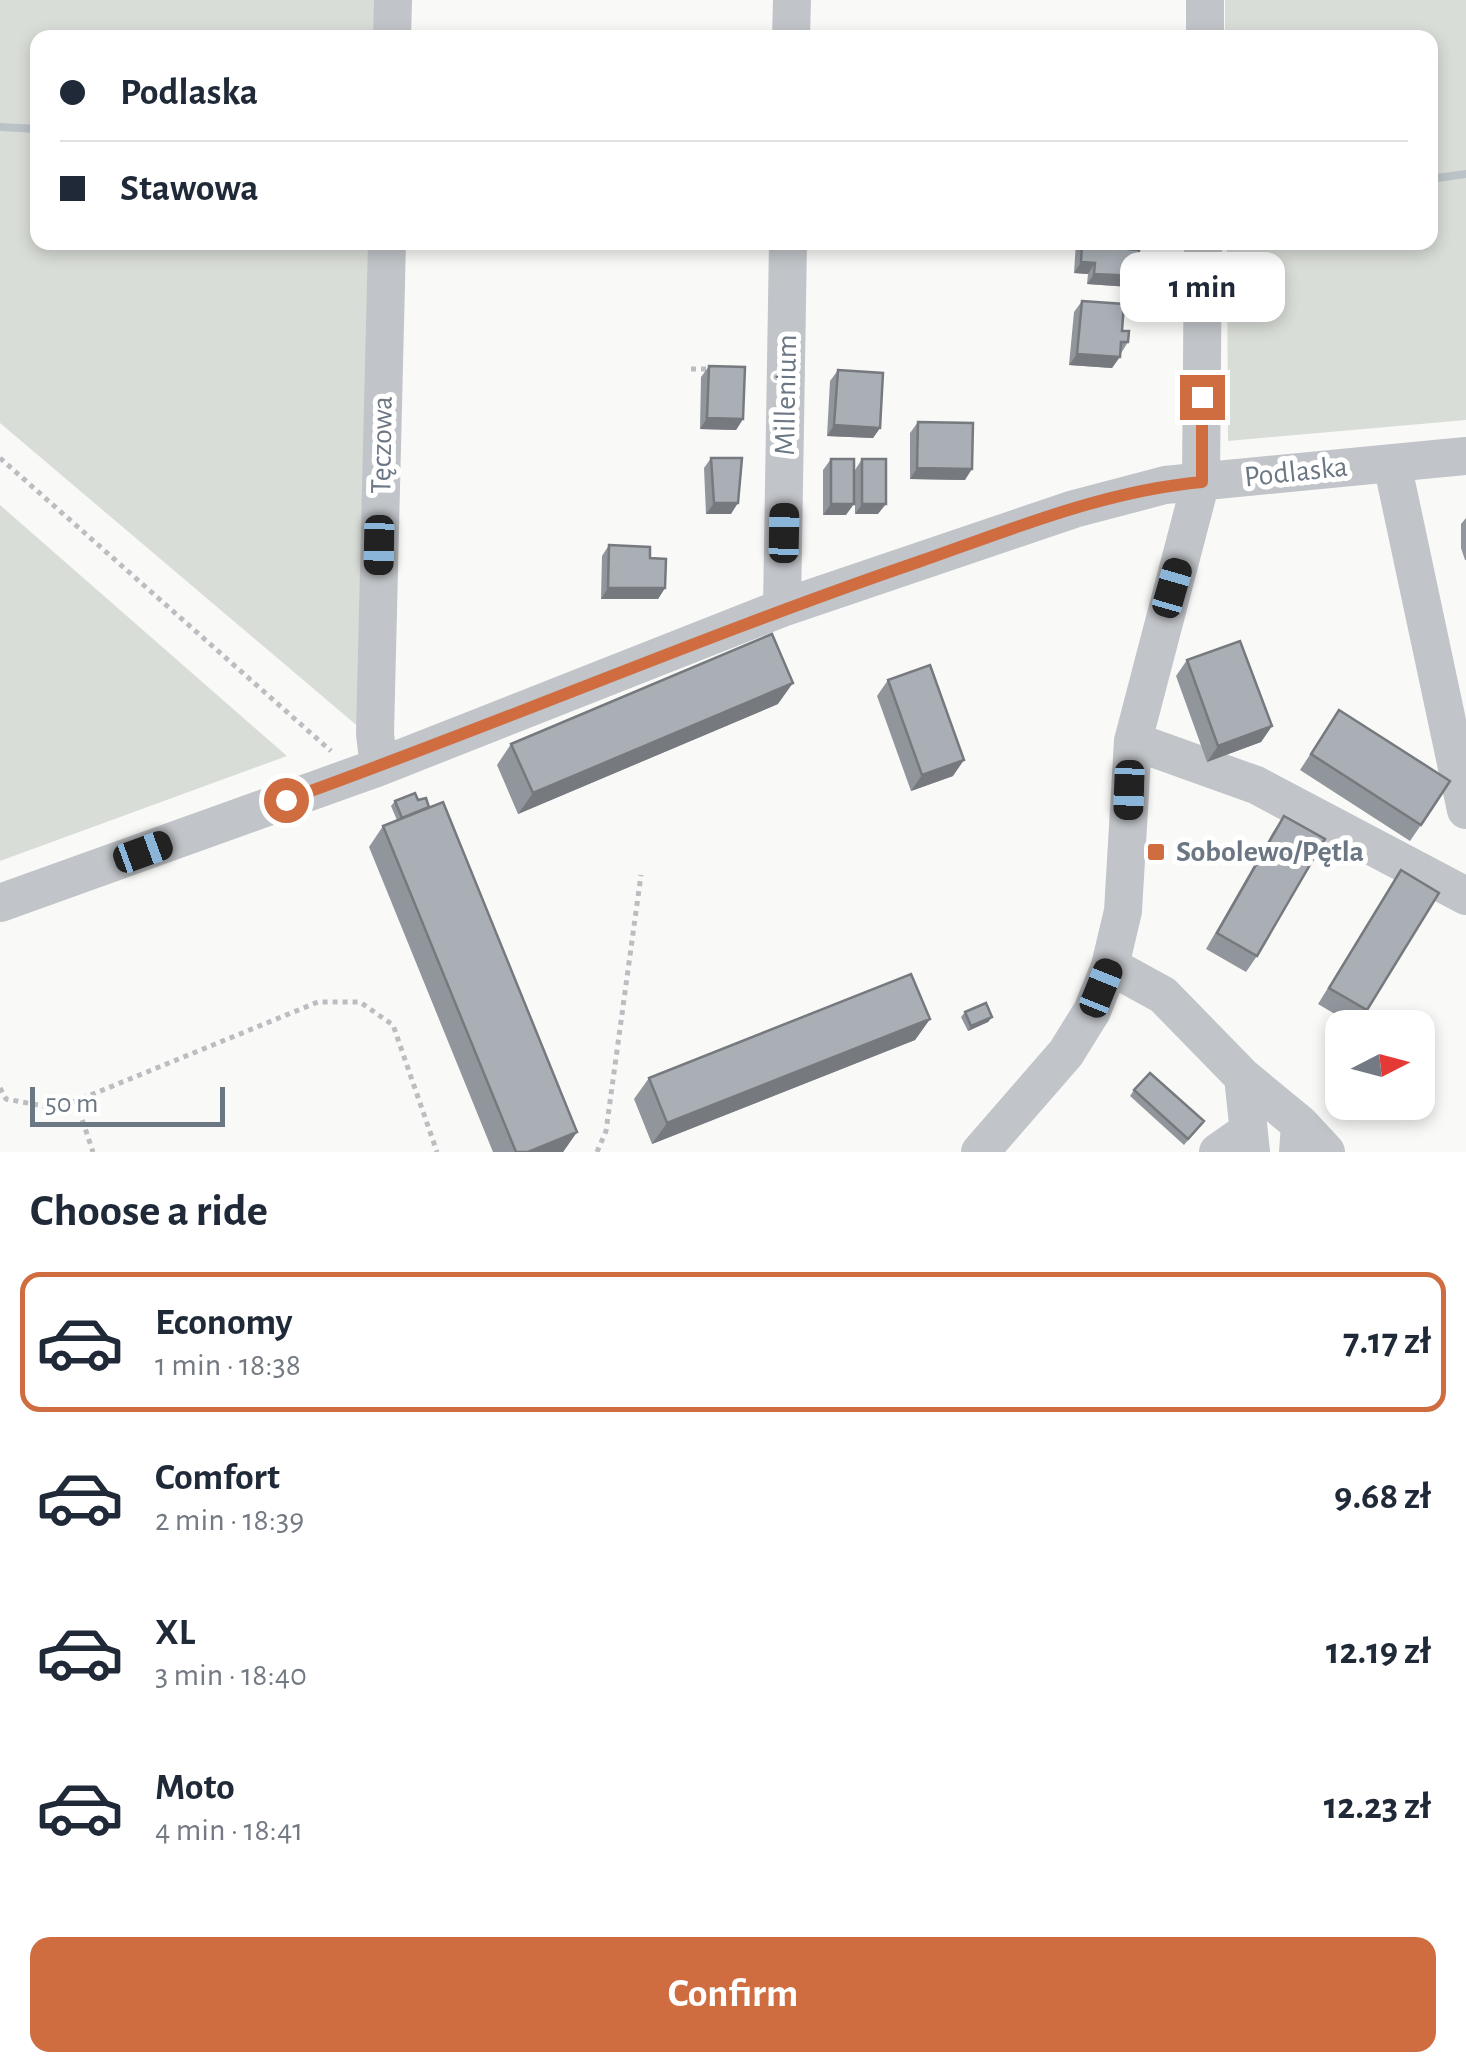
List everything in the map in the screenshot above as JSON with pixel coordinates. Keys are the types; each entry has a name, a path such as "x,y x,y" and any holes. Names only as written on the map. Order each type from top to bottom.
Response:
{"street":[{"path":"392,30 393,0"},
{"path":"791,30 792,0"},
{"path":"1205,0 1205,30"},
{"name":"Tęczowa","path":"368,771 375,734 387,250"},
{"name":"Millenium","path":"782,608 788,250"},
{"path":"980,1152 1066,1053 1092,1011 1110,966 1123,912 1133,742 1202,482 1203,250"},
{"name":"Podlaska","path":"0,903 368,771 782,608 1074,509 1128,493 1202,482 1466,456"},
{"path":"1392,463 1466,810"},
{"path":"1133,742 1256,785 1466,896"},
{"path":"1110,966 1163,995 1298,1138 1326,1152"},
{"path":"1239,1145 1244,1077"}],"path":[{"path":"691,369 724,369"},
{"path":"0,458 368,771"},
{"path":"597,1152 606,1132 641,875"},
{"path":"0,1088 6,1098 49,1107 76,1101 318,1002 360,1002 394,1025 437,1152"},
{"path":"76,1101 93,1152"}],"shaded area":[{"path":"0,0 377,0 376,30 30,30 30,250 372,250 361,729 0,423"},
{"path":"1225,0 1466,0 1466,420 1228,441 1227,250 1438,250 1438,30 1225,30"},
{"path":"0,505 287,756 0,861"}],"building":[{"path":"1082,250 1139,250 1137,276 1094,274 1095,263 1081,262"},
{"path":"1082,301 1124,304 1122,331 1129,331 1128,342 1121,342 1120,357 1077,354"},
{"path":"709,366 745,367 743,419 707,418"},
{"path":"838,370 883,373 880,428 834,425"},
{"path":"918,422 973,423 972,469 917,468"},
{"path":"711,458 742,458 738,503 714,503"},
{"path":"831,459 854,459 854,504 831,504"},
{"path":"862,459 886,459 886,504 862,504"},
{"path":"609,545 650,547 650,558 666,559 665,588 608,588"},
{"path":"772,634 793,683 533,793 511,744"},
{"path":"1240,641 1272,726 1218,746 1187,660"},
{"path":"930,665 964,760 922,775 888,680"},
{"path":"1339,710 1450,781 1421,825 1311,754"},
{"path":"415,793 418,800 426,798 429,807 402,818 395,801"},
{"path":"443,802 577,1132 528,1152 516,1152 383,826"},
{"path":"1284,816 1325,839 1257,956 1217,933"},
{"path":"1401,870 1439,893 1367,1010 1329,988"},
{"path":"911,974 930,1019 667,1123 649,1078"},
{"path":"986,1003 992,1017 971,1026 965,1012"},
{"path":"1150,1073 1204,1121 1188,1139 1134,1090"}],"waterway":[{"path":"0,127 30,129"},
{"path":"1438,178 1466,174"}],"place":[{"name":"Sobolewo/Pętla","path":"1156,852"}],"route":[{"path":"286,800 782,608 1074,509 1165,485 1202,482 1202,397"}]}
